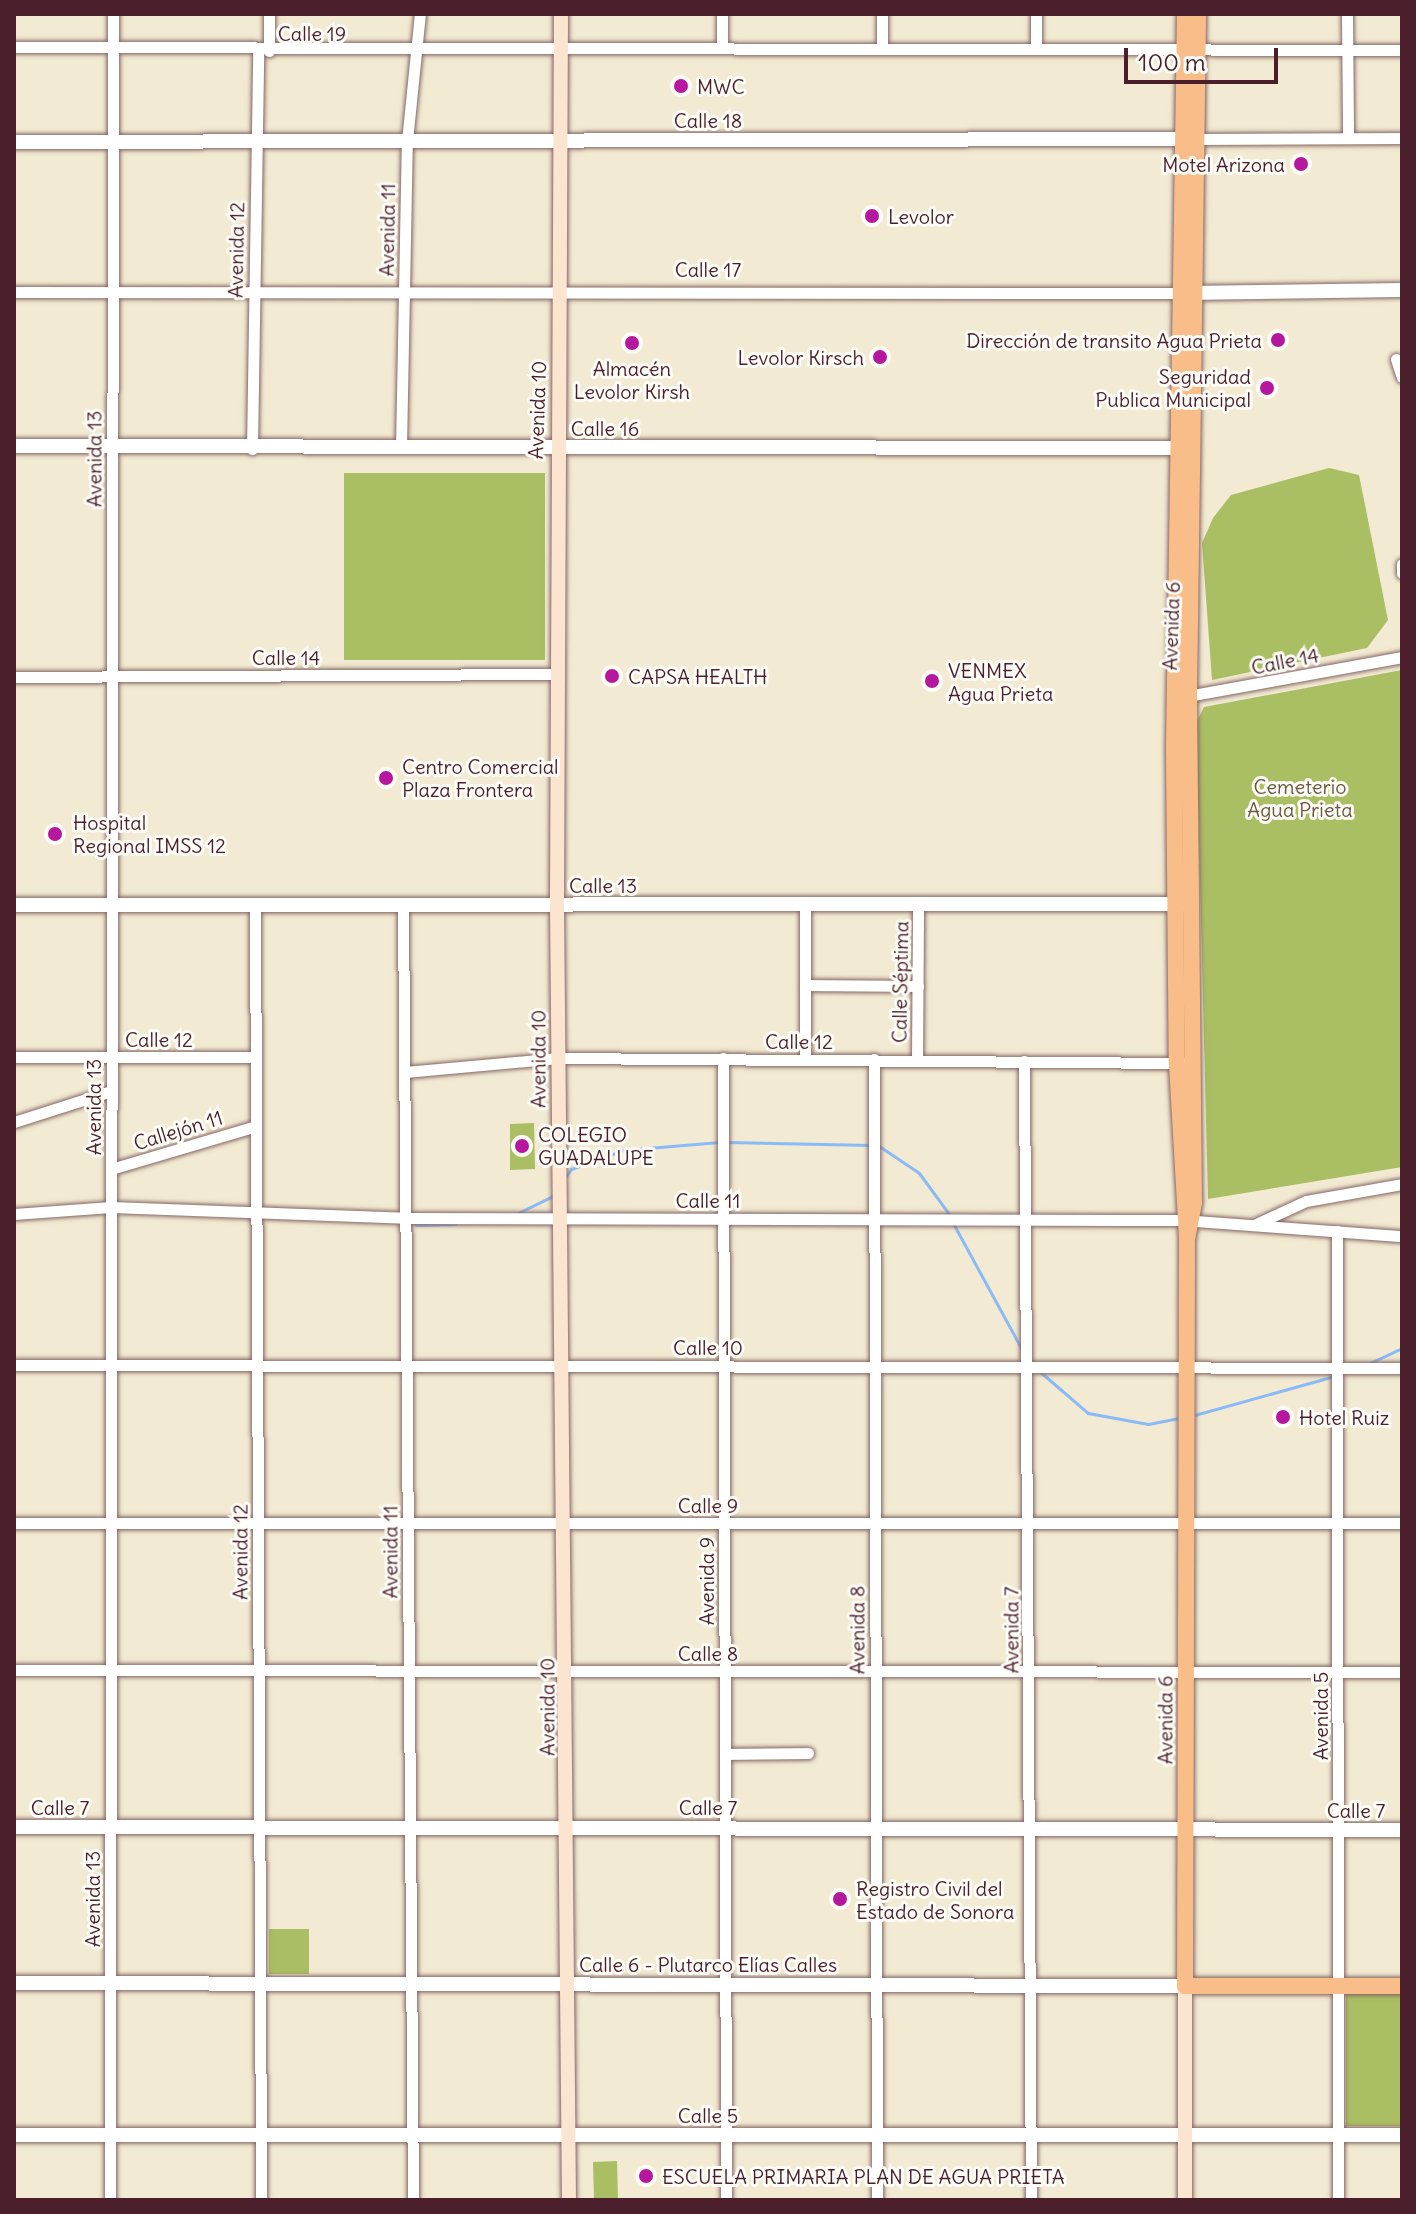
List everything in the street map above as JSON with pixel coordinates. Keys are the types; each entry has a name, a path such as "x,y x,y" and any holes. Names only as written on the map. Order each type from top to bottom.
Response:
{"main road":[{"name":"Avenida 10","path":"561,14 562,288 555,448 559,1172 566,1365 569,2200"},
{"name":"Avenida 6","path":"1185,14 1191,48 1191,292 1182,698 1188,1220 1184,1523 1185,2200"},
{"name":"Avenida 6","path":"1191,48 1198,14"},
{"name":"Calle 6 - Plutarco Elías Calles","path":"1185,1986 1402,1986"}],"street":[{"name":"Avenida 13","path":"110,2200 113,14"},
{"name":"Avenida 12","path":"252,449 256,141 269,14"},
{"name":"Avenida 11","path":"401,447 407,141 420,14"},
{"path":"722,14 722,46"},
{"path":"882,14 882,46"},
{"path":"1036,14 1036,47"},
{"path":"1347,14 1348,137"},
{"name":"Calle 19","path":"14,47 264,51 722,46 1402,50"},
{"name":"Calle 18","path":"14,142 1402,138"},
{"name":"Calle 17","path":"14,292 562,288 1191,292 1402,290"},
{"path":"1396,359 1402,377"},
{"name":"Calle 16","path":"14,446 252,449 1188,448"},
{"name":"Calle 14","path":"1182,698 1402,657"},
{"name":"Calle 14","path":"14,677 557,674"},
{"name":"Avenida 12","path":"255,904 261,2200"},
{"name":"Avenida 11","path":"403,904 410,1827 414,1983 413,2200"},
{"path":"805,904 805,1059"},
{"name":"Calle Séptima","path":"917,1060 918,904"},
{"name":"Calle 13","path":"14,905 1184,904"},
{"path":"805,985 918,986"},
{"name":"Calle 12","path":"14,1057 255,1057"},
{"name":"Calle 12","path":"405,1072 558,1058 1185,1062"},
{"name":"Avenida 9","path":"723,1058 726,2200"},
{"name":"Avenida 8","path":"874,1059 877,2200"},
{"name":"Avenida 7","path":"1024,1061 1031,2200"},
{"path":"14,1122 111,1091"},
{"name":"Callejón 11","path":"111,1169 256,1126"},
{"path":"1256,1224 1306,1201 1402,1184"},
{"name":"Calle 11","path":"14,1214 111,1207 256,1208 405,1218 1188,1220 1402,1236"},
{"name":"Avenida 5","path":"1337,1231 1338,2200"},
{"name":"Calle 10","path":"14,1365 1336,1365 1402,1368"},
{"name":"Calle 9","path":"14,1523 1402,1523"},
{"name":"Calle 8","path":"14,1670 1402,1672"},
{"path":"725,1754 808,1753"},
{"name":"Calle 7","path":"14,1827 1402,1830"},
{"name":"Calle 6 - Plutarco Elías Calles","path":"14,1983 1185,1986"},
{"name":"Calle 5","path":"14,2135 1402,2135"}],"green space":[{"path":"1329,468 1359,475 1388,620 1367,648 1212,680 1202,543 1213,518 1231,495"},
{"path":"344,473 545,473 545,660 344,660"},
{"name":"Cemeterio Agua Prieta","path":"1402,670 1402,1167 1208,1199 1196,723 1204,707"},
{"name":"COLEGIO GUADALUPE","path":"534,1123 535,1169 510,1170 510,1124"},
{"path":"269,1929 309,1929 309,1974 269,1974"},
{"path":"1346,1994 1402,1994 1402,2126 1346,2126"},
{"path":"617,2161 618,2200 594,2200 593,2162"}],"waterway":[{"path":"564,1179 571,1169 624,1150 720,1142"},
{"path":"727,1142 871,1145"},
{"path":"879,1146 919,1173 949,1214"},
{"path":"518,1213 553,1196"},
{"path":"416,1225 456,1224"},
{"path":"954,1225 1021,1348"},
{"path":"1370,1363 1402,1348"},
{"path":"1038,1370 1088,1413 1148,1424 1180,1418"},
{"path":"1191,1416 1334,1376"}],"place":[{"name":"MWC","path":"681,86"},
{"name":"Motel Arizona","path":"1301,164"},
{"name":"Levolor","path":"872,216"},
{"name":"Dirección de transito Agua Prieta","path":"1278,340"},
{"name":"Almacén Levolor Kirsh","path":"632,343"},
{"name":"Levolor Kirsch","path":"880,357"},
{"name":"Seguridad Publica Municipal","path":"1267,388"},
{"name":"CAPSA HEALTH","path":"612,676"},
{"name":"VENMEX Agua Prieta","path":"932,681"},
{"name":"Centro Comercial Plaza Frontera","path":"386,778"},
{"name":"Hospital Regional IMSS 12","path":"55,834"},
{"name":"COLEGIO GUADALUPE","path":"522,1146"},
{"name":"Hotel Ruiz","path":"1283,1417"},
{"name":"Registro Civil del Estado de Sonora","path":"840,1899"},
{"name":"ESCUELA PRIMARIA PLAN DE AGUA PRIETA","path":"646,2176"}]}
